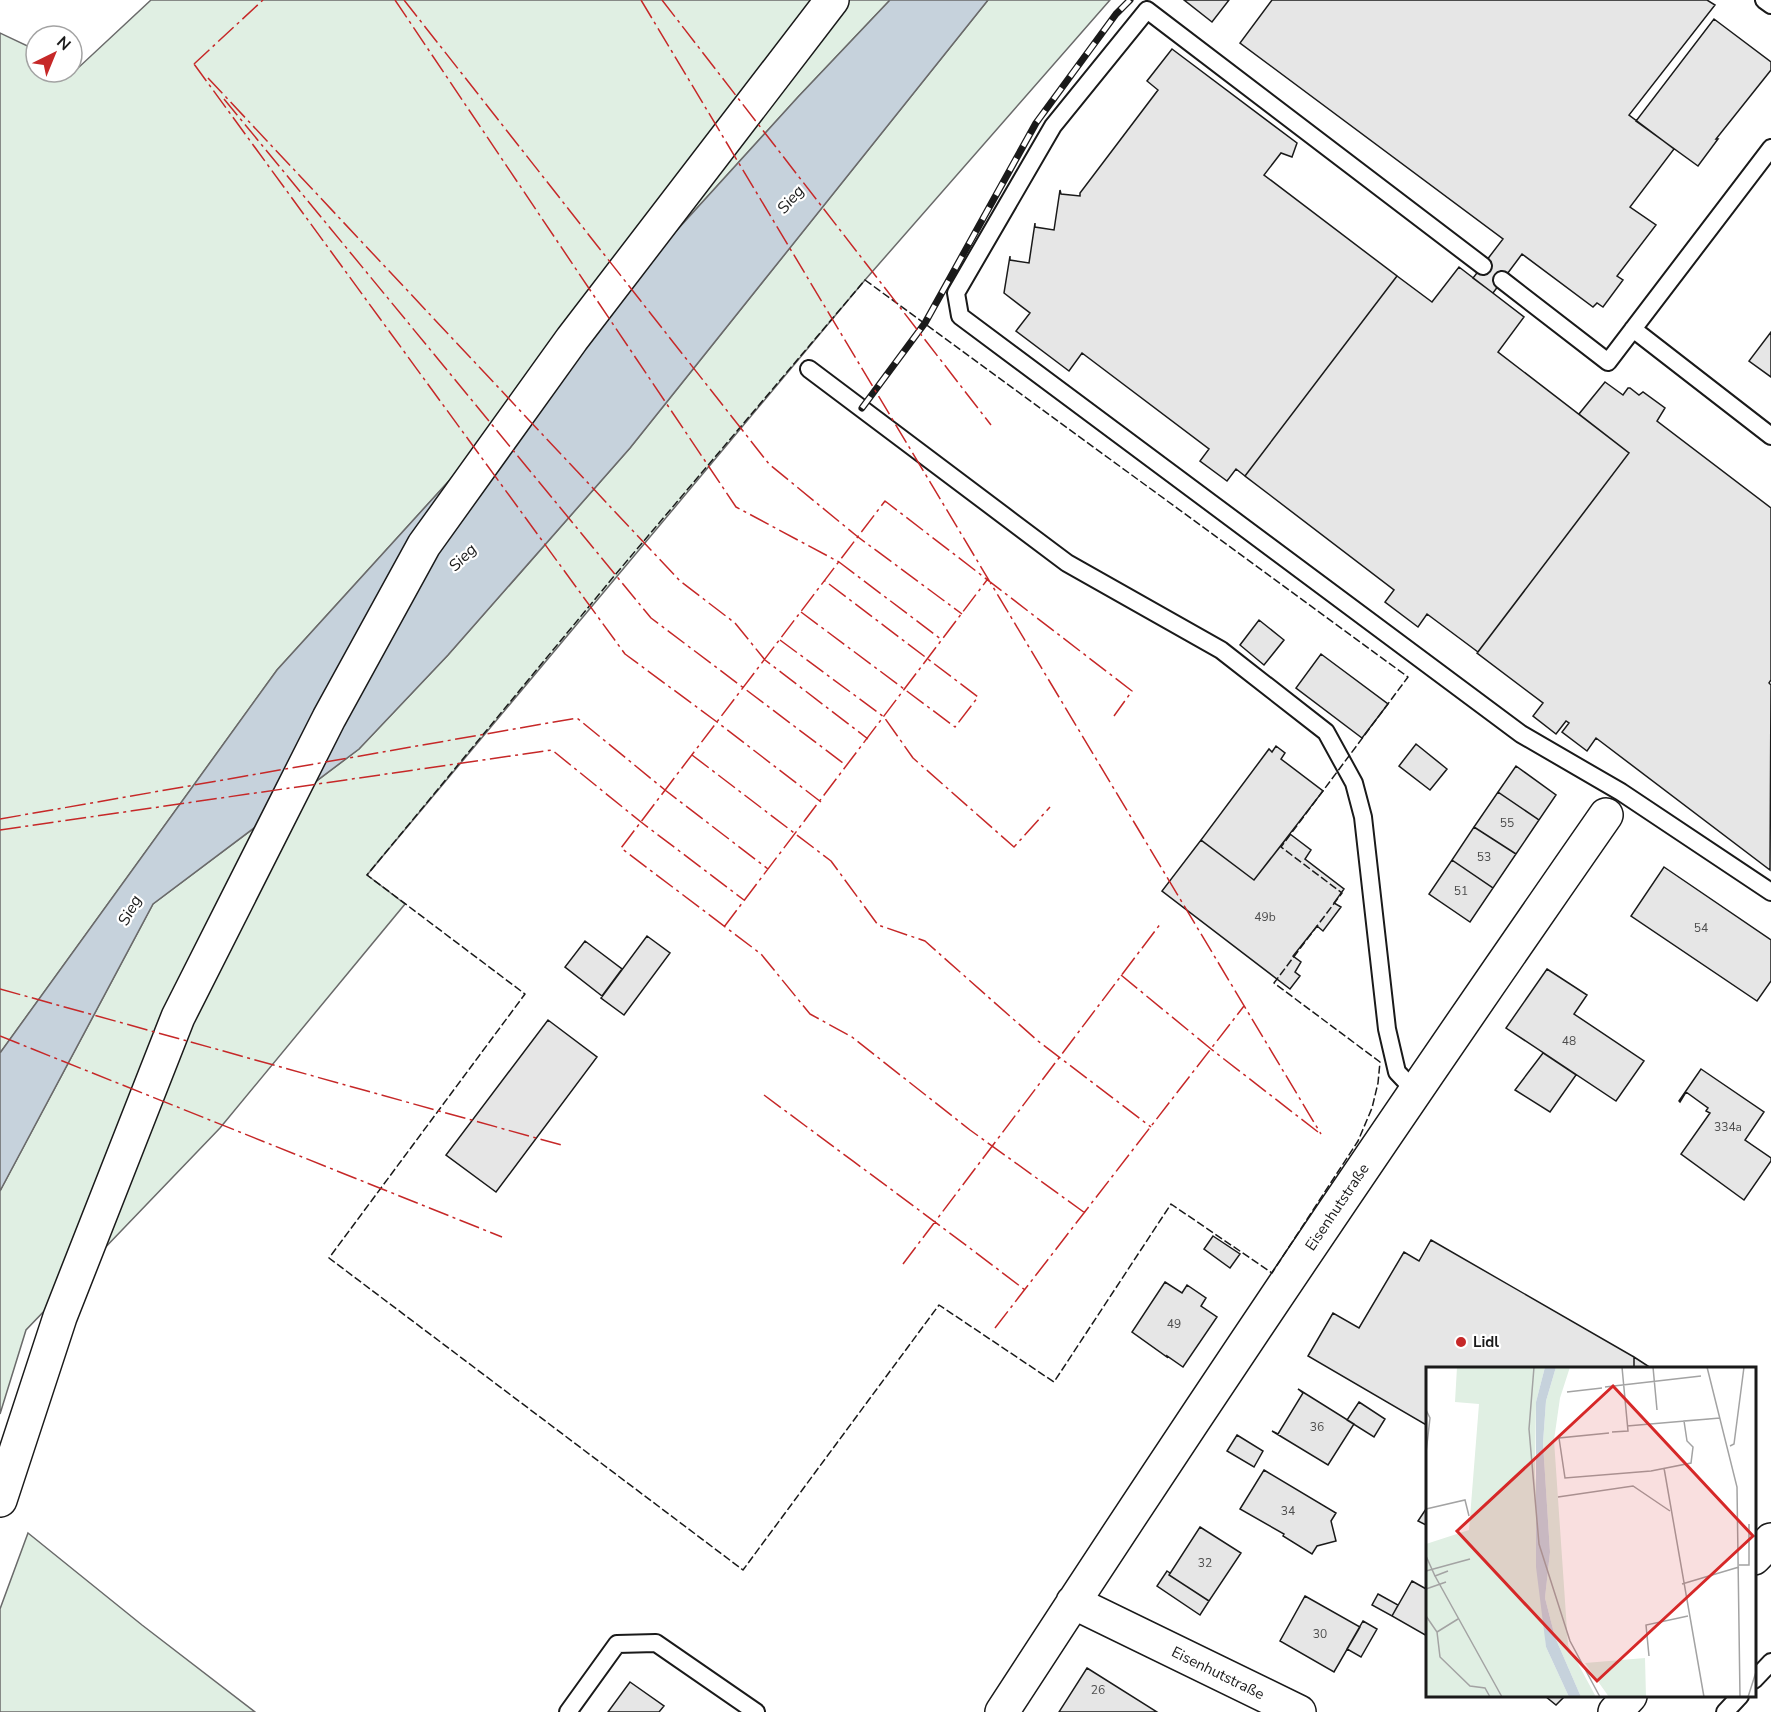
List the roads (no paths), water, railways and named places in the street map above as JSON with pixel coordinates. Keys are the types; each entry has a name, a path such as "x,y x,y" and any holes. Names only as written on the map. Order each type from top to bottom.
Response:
{"main road":[{"path":"0,1500 60,1317 177,1017 329,718 424,545 572,339 832,0"},
{"name":"Eisenhutstraße","path":"1002,1712 1415,1090 1613,804"},
{"path":"1756,1557 1771,1540"},
{"name":"Eisenhutstraße","path":"1073,1602 1299,1712"},
{"path":"1615,1712 1628,1697"}],"lane":[{"path":"1764,0 1771,5"},
{"path":"1483,266 1147,10 1053,126 956,293 960,316 1613,804 1771,892"},
{"path":"1502,280 1608,362 1771,148"},
{"path":"1633,329 1771,436"},
{"path":"809,369 1067,563 1221,650 1326,732 1354,783 1363,817 1387,1029 1397,1072 1415,1090"},
{"path":"568,1712 616,1644 656,1643 756,1712"},
{"path":"1756,1679 1771,1662"},
{"path":"1725,1712 1738,1697"}],"water":[{"name":"Sieg","path":"890,0 988,0 630,448 448,655 359,749 153,904 0,1191 0,1053 277,670 798,97"}],"railway":[{"path":"862,408 925,323 1036,123 1116,14 1130,0"}],"place":[{"name":"Lidl","path":"1461,1342"}]}
